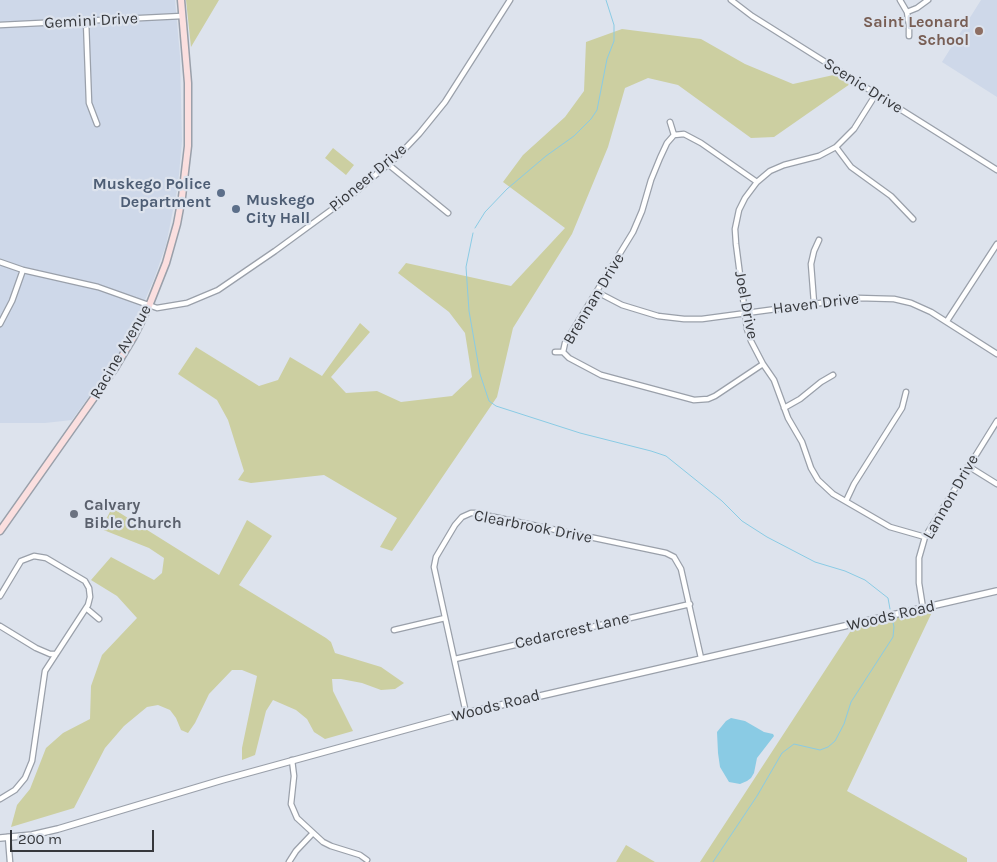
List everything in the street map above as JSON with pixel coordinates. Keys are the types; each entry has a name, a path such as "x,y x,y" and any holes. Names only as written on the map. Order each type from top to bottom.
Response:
{"main road":[{"name":"Racine Avenue","path":"0,531 107,382 149,306 169,254 177,224 187,163 189,110 181,0"}],"street":[{"name":"Pioneer Drive","path":"149,306 162,308 187,303 218,290 353,194 389,164 419,134 445,102 510,0"},
{"name":"Scenic Drive","path":"731,0 752,16 997,170"},
{"path":"900,0 907,12 909,36"},
{"path":"907,12 928,0"},
{"name":"Gemini Drive","path":"0,25 182,16"},
{"path":"86,21 89,103 97,124"},
{"name":"Joel Drive","path":"876,94 854,129 836,147 819,156 784,164 770,171 757,182 742,204 735,229 736,244 747,329 751,341 774,380 784,408 802,442 811,468 818,480 827,489 890,527 925,537"},
{"path":"670,122 674,135 684,134 701,142 757,182"},
{"name":"Brennan Drive","path":"674,135 667,143 653,174 642,211 633,232 564,343 563,352 569,358 601,375 694,400 708,399 716,396 763,364"},
{"path":"836,147 851,167 891,196 912,219"},
{"path":"389,164 448,213"},
{"path":"814,303 812,264 814,251 819,240"},
{"path":"947,321 997,244"},
{"path":"0,262 22,270 98,287 149,306"},
{"path":"0,324 12,301 22,270"},
{"name":"Haven Drive","path":"597,292 622,305 671,318 695,319 814,303 866,298 894,299 918,306 947,321 997,354"},
{"path":"555,352 563,352"},
{"path":"784,408 834,375"},
{"path":"846,501 854,484 902,408 906,392"},
{"name":"Lannon Drive","path":"924,608 919,582 919,558 925,537 997,421"},
{"path":"968,466 997,484"},
{"name":"Clearbrook Drive","path":"466,713 435,574 434,562 440,548 459,520 466,515 476,513 670,555 678,562 681,569 702,658"},
{"path":"0,596 22,561 34,556 46,558 85,581 89,588 90,597 86,608 45,671 32,761 25,778 16,790 0,799"},
{"name":"Woods Road","path":"0,838 32,835 58,829 292,760 466,713 997,591"},
{"name":"Cedarcrest Lane","path":"455,659 690,604"},
{"path":"86,608 99,619"},
{"path":"394,630 445,618"},
{"path":"0,626 36,648 50,654 56,654"},
{"path":"292,760 294,776 291,804 297,818 331,846 360,854 367,860"},
{"path":"289,862 296,851 313,833"},
{"path":"8,837 10,862"}],"shaded area":[{"path":"0,0 175,0 180,56 182,141 178,185 166,245 136,321 114,362 72,420 45,423 0,423"},
{"name":"Saint Leonard School","path":"981,0 997,0 997,97 942,62"}],"green space":[{"path":"186,0 219,0 191,47"},
{"path":"622,29 701,39 745,64 793,84 838,74 850,84 774,137 751,138 678,85 648,78 625,88 608,147 572,234 513,328 497,397 392,551 380,547 397,518 324,475 251,483 238,480 244,471 228,420 217,400 178,374 196,347 259,386 278,380 290,357 322,376 360,323 370,332 331,377 346,393 377,391 401,402 452,396 472,377 465,333 449,312 398,273 406,263 511,286 565,228 503,182 523,155 565,117 584,91 586,42"},
{"path":"333,148 354,165 346,175 325,158"},
{"path":"112,508 219,575 247,520 272,536 239,585 326,638 331,642 335,653 381,667 404,683 395,689 381,690 362,683 332,679 333,691 353,731 325,739 314,732 307,719 296,710 273,700 266,711 255,755 242,760 242,748 257,676 242,670 232,670 209,694 188,733 181,730 170,710 158,705 147,707 124,726 105,748 74,808 11,827 17,805 30,789 46,748 63,733 90,719 91,686 102,655 137,618 117,596 91,580 111,557 154,580 162,573 164,558 149,548 101,529"},
{"path":"934,608 847,791 967,858 967,862 700,862 854,626"},
{"path":"626,845 655,862 616,862"}],"water":[{"path":"731,718 745,721 774,736 757,758 751,778 740,784 729,782 720,767 718,753 717,732"}],"waterway":[{"path":"475,228 485,212 507,189 546,156 574,136 597,110 607,59 614,41 614,25 606,0"},
{"path":"473,233 466,267 469,311 480,374 489,401 496,406 580,433 666,456 722,501 742,521 767,537 815,562 845,571 865,580 888,598 890,609"},
{"path":"713,862 757,796 782,753 794,744 820,750 828,747 835,741 844,724 851,702 893,637 894,627 892,618"}],"place":[{"name":"Saint Leonard School","path":"979,31"},
{"name":"Muskego Police Department","path":"221,193"},
{"name":"Muskego City Hall","path":"236,209"},
{"name":"Calvary Bible Church","path":"74,514"}]}
